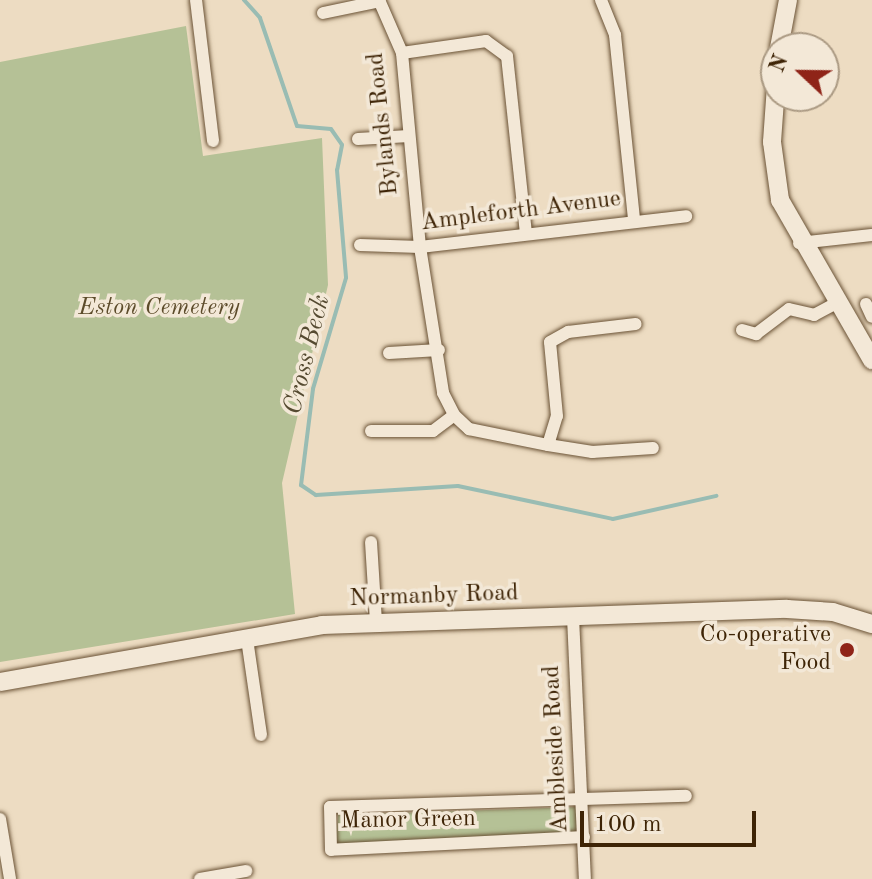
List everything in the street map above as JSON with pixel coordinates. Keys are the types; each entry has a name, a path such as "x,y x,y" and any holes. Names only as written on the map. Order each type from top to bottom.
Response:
{"street":[{"path":"196,0 213,141"},
{"path":"601,0 615,35 634,220"},
{"path":"782,32 788,0"},
{"path":"323,13 379,1"},
{"name":"Bylands Road","path":"379,1 402,53 420,247 439,350 443,393 454,415"},
{"path":"402,53 486,41 507,56 526,233"},
{"path":"775,112 773,175 799,243 872,360"},
{"path":"358,139 409,136"},
{"name":"Ampleforth Avenue","path":"360,245 420,247 686,216"},
{"path":"799,243 872,235"},
{"path":"742,330 756,334 789,309 814,315 837,303"},
{"path":"866,304 872,317"},
{"path":"548,445 557,416 550,342 568,332 636,324"},
{"path":"389,353 439,350"},
{"path":"371,431 433,431 454,415 469,429 548,445 592,452 653,448"},
{"path":"371,542 376,622"},
{"name":"Normanby Road","path":"0,682 247,639 376,622 787,609 833,612 872,624"},
{"name":"Ambleside Road","path":"573,617 585,879"},
{"path":"247,639 261,735"},
{"path":"582,799 686,796"},
{"name":"Manor Green","path":"582,799 330,807 331,850 584,837"},
{"path":"0,819 10,879"},
{"path":"200,879 246,871"}],"green space":[{"name":"Eston Cemetery","path":"186,26 203,156 322,138 328,285 282,483 295,614 0,662 0,62"},
{"path":"578,807 582,833 336,846 338,815"}],"waterway":[{"name":"Cross Beck","path":"244,0 260,18 297,126 331,129 342,145 337,170 346,278 313,389 301,485 316,495 458,486 613,519 716,496"}],"place":[{"name":"Co-operative Food","path":"847,650"}]}
